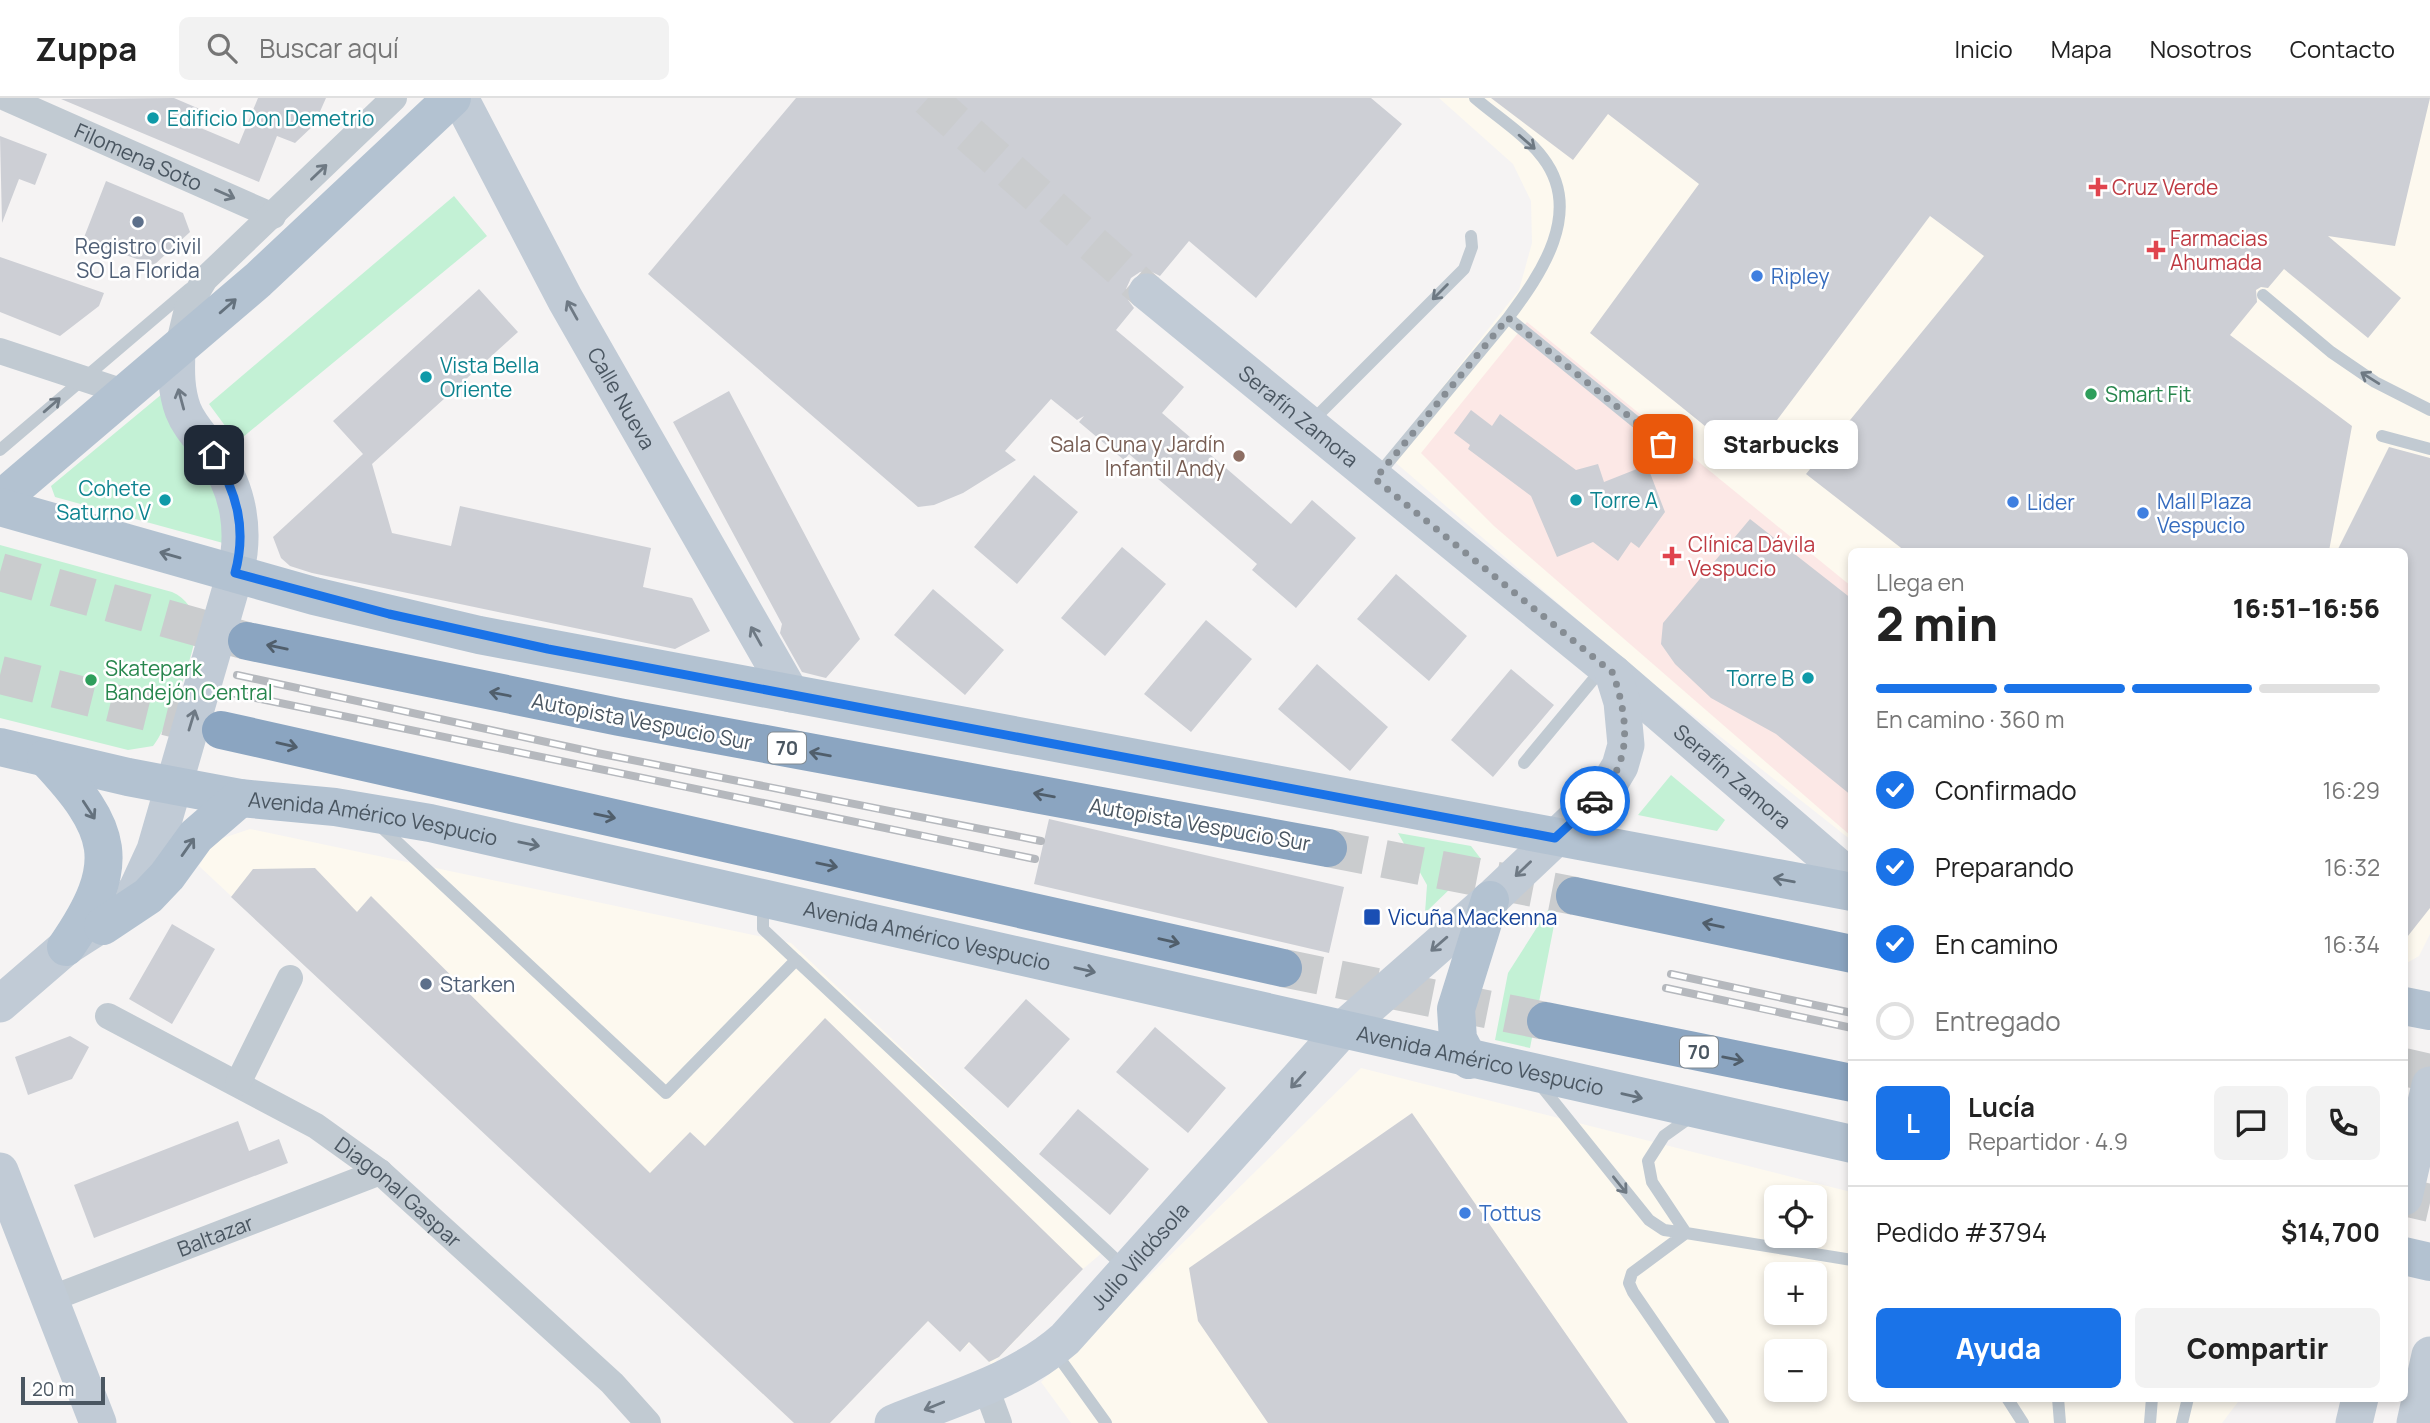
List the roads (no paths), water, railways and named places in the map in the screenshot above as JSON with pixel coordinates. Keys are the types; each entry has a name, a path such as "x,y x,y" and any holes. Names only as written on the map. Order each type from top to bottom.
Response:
{"highway":[{"name":"Autopista Vespucio Sur","path":"247,641 619,717 1328,848"},
{"path":"221,730 1283,968"},
{"path":"1574,896 1848,953"},
{"name":"70","path":"1546,1021 1848,1082"}],"main road":[{"path":"0,500 177,351 330,215 452,98"},
{"path":"0,507 235,573 479,635 1848,891"},
{"name":"Avenida Américo Vespucio","path":"0,747 240,798 365,812 430,823 763,896 1469,1060 1848,1143"},
{"path":"46,758 90,810 105,850 104,867 91,904 66,947"},
{"path":"103,926 148,896 196,836 240,798"},
{"path":"1469,1060 1458,1039 1456,1009 1490,900"},
{"path":"2408,1007 2430,1011"},
{"path":"2408,1257 2430,1262"}],"street":[{"name":"Filomena Soto","path":"6,98 273,216"},
{"path":"0,1004 66,947 103,926 131,897 147,872 161,832 172,785 235,573 241,529 236,501 226,474 184,412 177,386 177,351 187,309 214,268 273,216 394,98"},
{"name":"Calle Nueva","path":"460,98 559,289 791,694"},
{"name":"Serafín Zamora","path":"1147,292 1307,426 1609,670 1848,876"},
{"path":"0,351 127,393"},
{"path":"1343,1029 1490,900 1605,791 1620,766 1627,726 1609,670"},
{"path":"238,1083 290,978"},
{"name":"Diagonal Gaspar","path":"108,1016 316,1125 380,1172 612,1383 648,1423"},
{"name":"Julio Vildósola","path":"892,1423 1032,1364 1054,1349 1129,1271 1343,1029"},
{"path":"2408,1180 2430,1085"},
{"name":"Baltazar","path":"50,1299 380,1172"},
{"path":"3,1187 98,1423"},
{"path":"2422,1405 2430,1355"},
{"path":"985,1385 999,1423"},
{"path":"2354,1423 2359,1402"}],"lane":[{"path":"1375,479 1534,284 1556,236 1560,204 1552,173 1534,148 1475,98"},
{"path":"1307,426 1464,269 1472,247 1471,236"},
{"path":"0,450 214,268"},
{"path":"2263,295 2342,360 2375,382 2430,410"},
{"path":"1508,318 1663,444"},
{"path":"2382,436 2430,449"},
{"path":"1524,763 1609,670"},
{"path":"365,812 666,1093 796,960"},
{"path":"763,896 763,929 1129,1271"},
{"path":"1532,1074 1649,1220 1664,1230 1848,1259"},
{"path":"1686,1233 1652,1182 1648,1161 1664,1136 1700,1111"},
{"path":"1686,1233 1632,1273 1629,1283 1723,1423"},
{"path":"1054,1349 1106,1423"},
{"path":"2010,1402 2023,1423"},
{"path":"2058,1402 2060,1423"},
{"path":"2150,1423 2152,1402"},
{"path":"2182,1423 2187,1402"}],"tunnel":[{"path":"928,98 1147,292"},
{"path":"0,572 247,641"},
{"path":"0,675 221,730"},
{"path":"1328,848 1575,896"},
{"path":"1283,968 1546,1021"},
{"path":"2408,1068 2430,1073"},
{"path":"2408,1198 2430,1203"}],"railway":[{"path":"237,675 597,753 1041,841"},
{"path":"232,693 1035,859"},
{"path":"1671,974 1848,1012"},
{"path":"1666,988 1848,1027"}],"place":[{"name":"Edificio Don Demetrio","path":"153,118"},
{"name":"Cruz Verde","path":"2098,187"},
{"name":"Registro Civil SO La Florida","path":"138,222"},
{"name":"Farmacias Ahumada","path":"2156,250"},
{"name":"Ripley","path":"1757,276"},
{"name":"Vista Bella Oriente","path":"426,377"},
{"name":"Smart Fit","path":"2091,394"},
{"name":"Starbucks","path":"1663,444"},
{"name":"Sala Cuna y Jardín Infantil Andy","path":"1239,456"},
{"name":"Cohete Saturno V","path":"165,500"},
{"name":"Torre A","path":"1576,500"},
{"name":"Lider","path":"2013,502"},
{"name":"Mall Plaza Vespucio","path":"2143,513"},
{"name":"Clínica Dávila Vespucio","path":"1672,556"},
{"name":"Torre B","path":"1808,678"},
{"name":"Skatepark Bandejón Central","path":"91,680"},
{"name":"Vicuña Mackenna","path":"1372,917"},
{"name":"Starken","path":"426,984"},
{"name":"Tottus","path":"1465,1213"}]}
